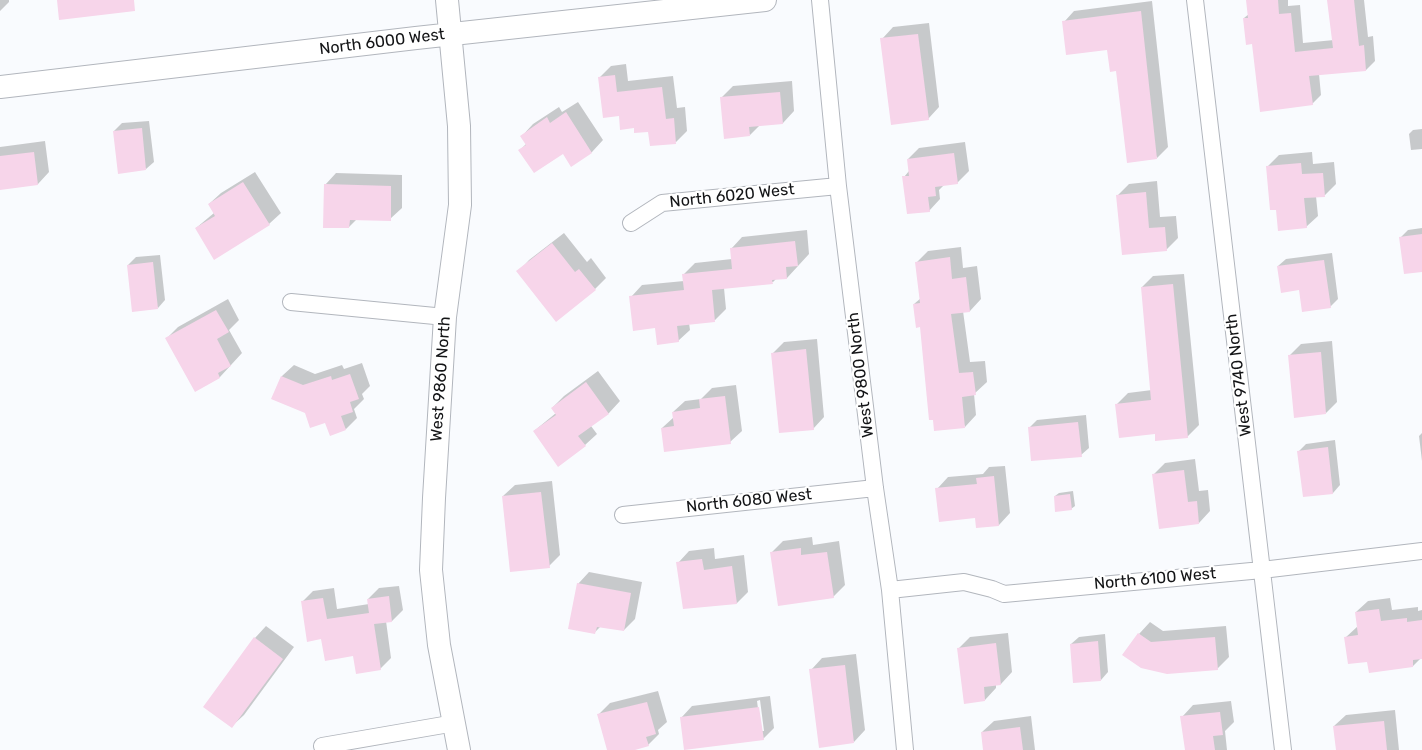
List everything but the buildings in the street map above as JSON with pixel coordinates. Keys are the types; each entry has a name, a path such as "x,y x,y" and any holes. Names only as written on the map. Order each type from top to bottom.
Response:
{"street":[{"name":"West 9860 North","path":"447,0 459,126 460,205 445,317 431,570 439,645 459,750"},
{"name":"North 6000 West","path":"0,87 450,34 765,0"},
{"name":"West 9800 North","path":"820,0 838,186 875,488 890,590 905,750"},
{"name":"West 9740 North","path":"1195,0 1282,750"},
{"name":"North 6020 West","path":"631,223 662,203 838,186"},
{"path":"292,302 445,317"},
{"name":"North 6080 West","path":"623,515 875,488"},
{"name":"North 6100 West","path":"890,590 964,582 1004,594 1262,570 1422,551"},
{"path":"322,746 455,723"}]}
